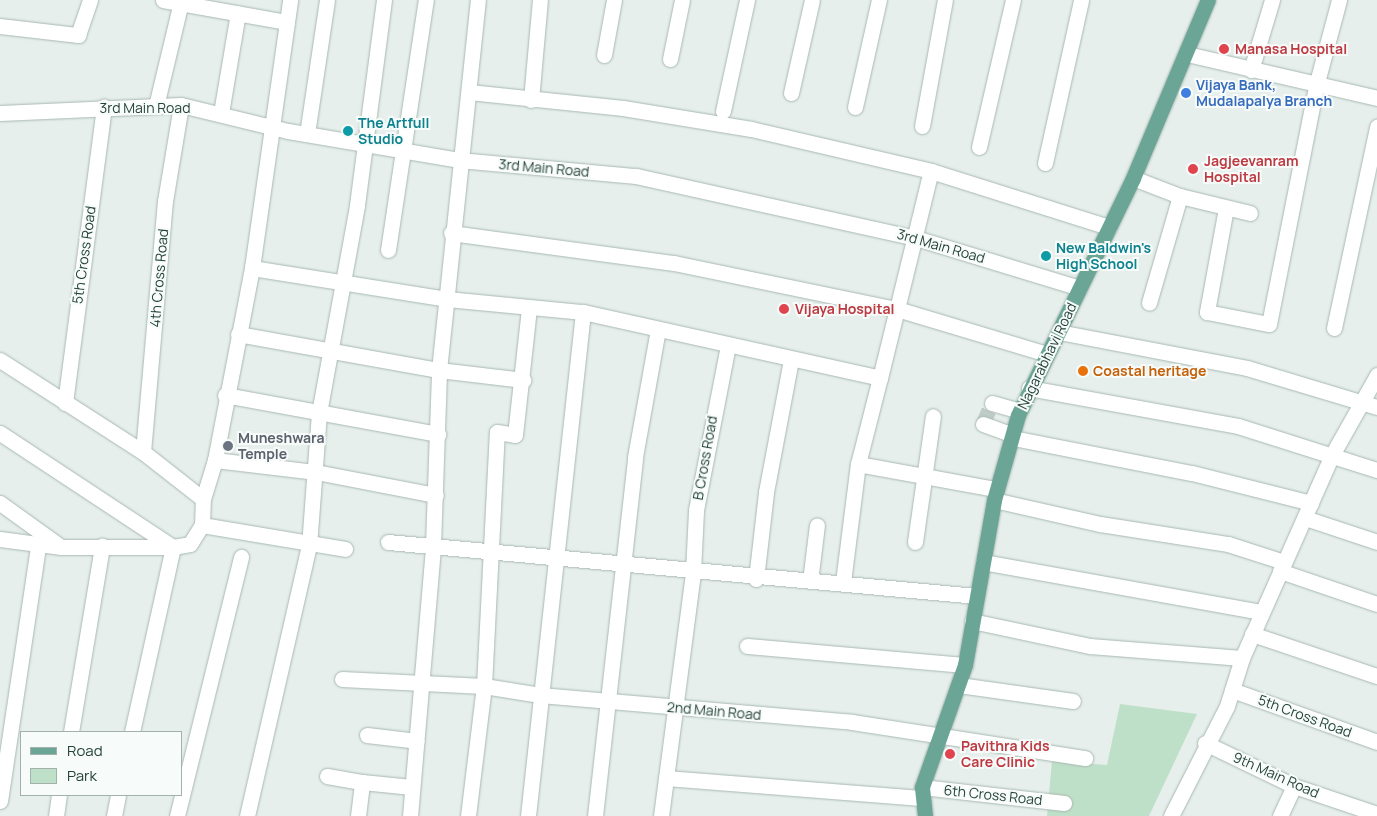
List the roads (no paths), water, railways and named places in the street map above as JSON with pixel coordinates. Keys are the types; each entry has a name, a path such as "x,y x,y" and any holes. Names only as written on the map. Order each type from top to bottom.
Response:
{"main road":[{"name":"Nagarabhavi Road","path":"921,792 965,664 995,494 1028,388 1059,332 1133,178 1187,54 1208,0"},
{"path":"921,792 925,816"}],"street":[{"path":"0,26 78,35 90,0"},
{"path":"163,0 199,3 238,14 287,22"},
{"path":"0,539 38,546 172,547 190,544 202,525 203,498 216,460 226,395 252,268 290,0"},
{"path":"307,134 327,0"},
{"path":"247,816 309,546 319,412 328,347 366,142 384,0"},
{"path":"388,250 426,0"},
{"path":"410,816 424,682 433,545 438,434 438,370 447,299 451,233 469,92 478,0"},
{"path":"531,100 540,0"},
{"path":"604,56 614,0"},
{"path":"670,59 682,0"},
{"path":"723,111 747,0"},
{"path":"791,93 812,0"},
{"path":"855,107 879,0"},
{"path":"922,126 945,0"},
{"path":"979,147 1013,0"},
{"path":"1045,163 1081,0"},
{"path":"1251,70 1272,0"},
{"path":"1226,208 1207,312 1269,324 1316,86 1339,0"},
{"path":"156,106 181,2"},
{"path":"221,113 238,14"},
{"path":"1187,54 1316,86 1377,98"},
{"path":"469,92 531,100 623,108 751,129 931,171 1109,227"},
{"name":"3rd Main Road","path":"0,113 181,105 221,113 271,127 402,148 459,160 636,176 916,238 1080,288"},
{"name":"4th Cross Road","path":"144,452 165,201 181,105"},
{"name":"5th Cross Road","path":"65,403 104,107"},
{"path":"1334,328 1377,127"},
{"path":"843,582 858,464 916,238 931,171"},
{"path":"1133,178 1180,196 1250,213"},
{"path":"1149,303 1180,196"},
{"path":"451,233 674,263 897,309 1047,354"},
{"path":"252,268 340,284 447,299 529,309 583,312 791,360 880,378"},
{"path":"468,816 484,686 494,551 497,432 515,435 523,380 529,309"},
{"path":"528,816 583,312"},
{"path":"595,816 622,564 658,329"},
{"path":"1059,332 1247,368 1377,407"},
{"path":"238,334 328,347 438,370 523,380"},
{"name":"B Cross Road","path":"661,816 677,708 703,458 728,344"},
{"path":"0,360 144,452 203,498"},
{"path":"756,579 766,492 791,360"},
{"path":"1171,816 1232,690 1242,658 1261,612 1332,455 1377,375"},
{"path":"1028,388 1238,426 1377,470"},
{"path":"226,395 438,434"},
{"path":"992,403 1020,411"},
{"path":"915,542 933,416"},
{"path":"983,424 1013,437 1192,473 1311,503"},
{"path":"0,433 172,547"},
{"path":"216,460 316,472 436,495"},
{"path":"858,464 924,475 1100,524 1228,544 1377,604"},
{"path":"0,503 61,547"},
{"path":"1305,518 1377,542"},
{"path":"810,581 817,524"},
{"path":"202,525 309,546 346,549"},
{"path":"388,542 557,556 756,579 843,582 977,596"},
{"path":"0,801 5,731 38,546"},
{"path":"71,731 102,546"},
{"path":"132,731 172,547"},
{"path":"182,795 240,557"},
{"path":"983,562 1261,612"},
{"path":"972,621 1090,646 1242,658"},
{"path":"1252,634 1377,676"},
{"path":"747,646 965,664"},
{"name":"2nd Main Road","path":"342,680 484,686 540,696 941,733 1085,758"},
{"path":"959,685 1073,701"},
{"name":"5th Cross Road","path":"1232,690 1377,742"},
{"path":"367,735 417,741"},
{"name":"9th Main Road","path":"1205,743 1294,786 1377,814"},
{"path":"327,776 412,787"},
{"name":"6th Cross Road","path":"666,778 1064,802"},
{"path":"358,816 362,782"},
{"path":"1280,816 1294,786"},
{"path":"56,816 59,796"},
{"path":"114,816 118,796"},
{"path":"177,816 182,796"}],"tunnel":[{"path":"983,424 992,403"}],"place":[{"name":"Manasa Hospital","path":"1224,49"},
{"name":"Vijaya Bank, Mudalapalya Branch","path":"1186,93"},
{"name":"The Artfull Studio","path":"348,131"},
{"name":"Jagjeevanram Hospital","path":"1193,169"},
{"name":"New Baldwin's High School","path":"1046,256"},
{"name":"Vijaya Hospital","path":"784,309"},
{"name":"Coastal heritage","path":"1083,371"},
{"name":"Muneshwara Temple","path":"228,446"},
{"name":"Pavithra Kids Care Clinic","path":"950,754"}]}
